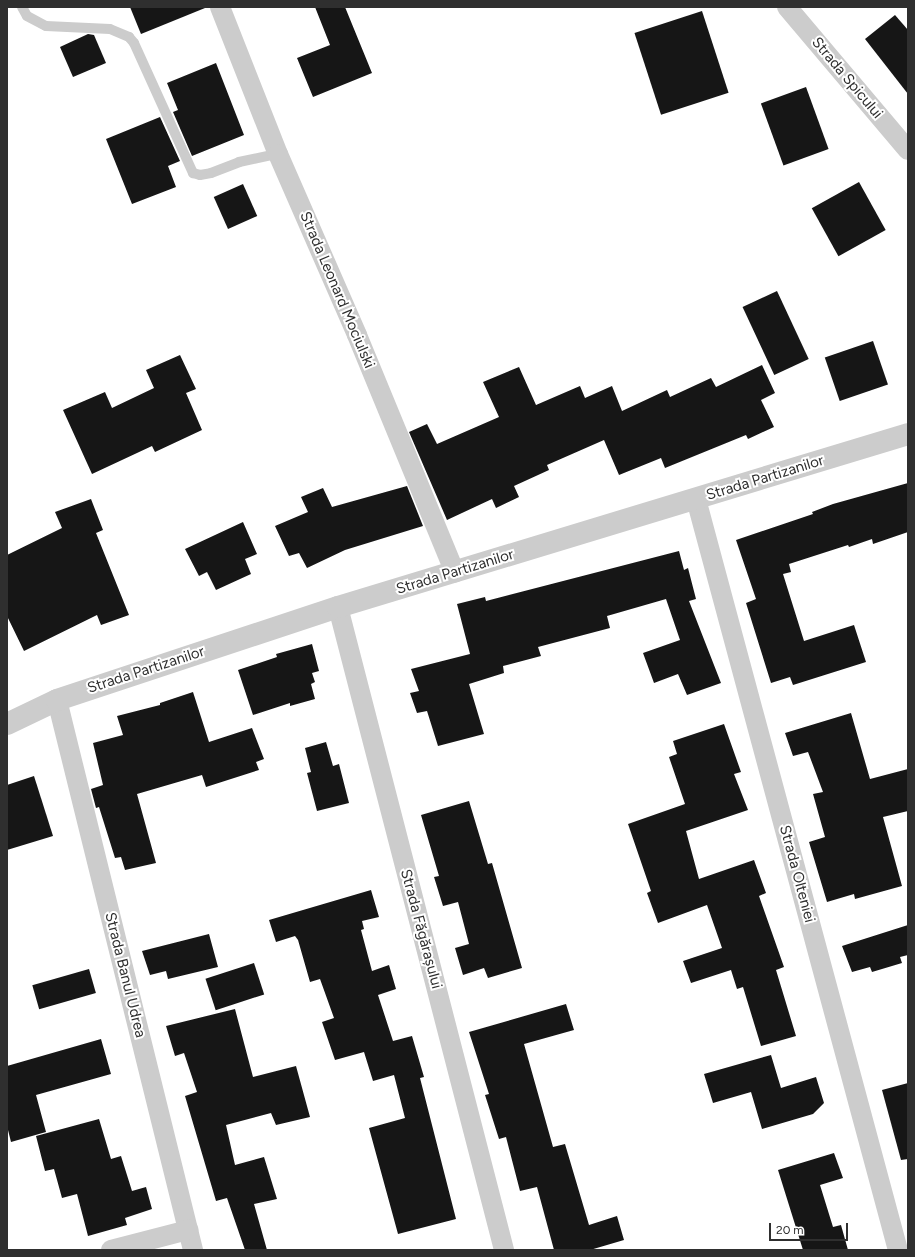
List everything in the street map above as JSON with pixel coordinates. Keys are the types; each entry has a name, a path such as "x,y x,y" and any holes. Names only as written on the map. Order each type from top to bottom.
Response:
{"street":[{"name":"Strada Leonard Mociulski","path":"220,7 278,154 357,334 455,573"},
{"name":"Strada Spicului","path":"787,7 908,150"},
{"name":"Strada Partizanilor","path":"7,724 57,700 338,607 455,573 908,434"},
{"name":"Strada Olteniei","path":"696,498 898,1250"},
{"name":"Strada Făgărașului","path":"338,607 504,1250"},
{"name":"Strada Banul Udrea","path":"57,700 193,1250"},
{"path":"111,1250 188,1230"}],"lane":[{"path":"22,7 27,16 46,26 110,29 129,37 134,43 193,173 200,175 211,173 239,162 278,154"}],"building":[{"path":"130,7 205,7 205,8 141,34"},
{"path":"315,7 345,7 372,73 313,97 297,58 330,45"},
{"path":"702,11 729,93 661,115 634,33"},
{"path":"895,15 908,30 908,94 865,39"},
{"path":"88,34 94,35 106,63 73,77 60,47"},
{"path":"216,63 244,135 192,156 173,112 178,110 167,83"},
{"path":"806,87 829,149 783,165 761,103"},
{"path":"160,117 180,161 168,166 176,187 132,204 106,139"},
{"path":"859,182 886,230 838,256 812,208"},
{"path":"243,184 257,216 228,229 214,197"},
{"path":"777,291 809,359 774,375 743,307"},
{"path":"873,341 888,384 840,401 825,358"},
{"path":"180,355 196,389 186,393 202,430 155,452 152,446 92,474 63,410 105,392 112,408 154,388 146,370"},
{"path":"762,365 775,393 761,400 774,427 748,439 746,435 665,468 661,458 619,475 604,440 547,465 549,470 514,486 519,497 496,508 492,499 447,520 409,432 427,424 437,444 499,417 483,382 519,367 536,405 580,386 585,398 612,386 622,411 667,390 670,397 711,378 716,387"},
{"path":"908,483 908,532 873,544 872,539 849,547 848,545 789,564 791,572 783,574 804,641 854,625 866,662 793,685 790,677 771,683 746,603 756,599 736,540 813,514 812,512 833,504"},
{"path":"407,486 423,526 345,550 307,568 299,553 289,556 275,526 308,512 301,497 323,488 332,507"},
{"path":"91,499 103,530 96,533 129,615 101,625 97,615 24,651 7,616 7,555 62,528 55,512"},
{"path":"243,522 257,554 245,559 251,574 216,590 207,572 199,576 185,549"},
{"path":"679,551 684,570 688,568 696,599 689,601 721,683 687,695 678,674 654,683 643,653 680,640 666,599 607,616 610,628 538,647 541,656 503,666 504,673 469,684 484,734 438,746 427,711 417,713 410,693 419,691 411,669 470,654 457,604 485,597 486,601"},
{"path":"312,644 319,671 312,673 315,682 311,684 315,699 290,706 290,703 253,715 238,670 277,657 276,654"},
{"path":"193,692 209,742 252,728 264,759 256,762 259,770 206,787 202,775 137,794 156,863 125,870 121,857 115,858 99,807 96,808 91,789 103,785 93,743 123,735 117,716 160,705 160,703"},
{"path":"851,713 870,779 908,769 908,811 883,817 902,886 855,899 854,894 827,902 809,842 825,837 813,794 823,792 808,752 793,756 785,733"},
{"path":"724,724 741,772 734,774 748,810 686,831 699,879 754,860 766,893 759,896 784,967 776,970 796,1036 761,1046 743,987 737,989 731,970 691,983 683,961 722,948 707,905 658,923 647,893 651,891 628,824 685,804 669,757 677,754 673,741"},
{"path":"326,742 333,766 339,764 349,803 317,811 307,773 311,772 305,748"},
{"path":"34,776 53,836 7,850 7,785"},
{"path":"469,801 488,864 492,863 522,968 488,978 484,968 463,975 455,948 469,944 458,902 443,906 434,877 439,876 421,815"},
{"path":"371,890 379,917 362,921 364,929 361,930 372,971 389,965 396,989 378,995 393,1041 412,1036 424,1077 420,1078 456,1219 398,1234 369,1128 405,1118 394,1075 373,1081 364,1052 335,1060 322,1022 334,1018 320,979 310,982 298,940 295,936 276,942 269,920"},
{"path":"908,925 908,955 900,957 902,963 872,972 870,967 852,972 842,946"},
{"path":"209,934 218,967 168,979 166,971 150,975 142,951"},
{"path":"254,963 264,994 216,1010 205,979"},
{"path":"89,969 96,993 39,1009 32,985"},
{"path":"566,1004 574,1030 524,1044 553,1147 565,1144 589,1225 617,1216 624,1240 590,1250 554,1250 537,1187 520,1191 506,1137 499,1139 485,1095 489,1094 469,1032"},
{"path":"235,1009 253,1077 296,1066 310,1117 276,1125 271,1113 226,1125 235,1165 264,1157 277,1199 254,1204 267,1250 245,1250 227,1198 216,1201 185,1096 197,1092 184,1053 175,1056 166,1026"},
{"path":"101,1039 111,1074 36,1095 46,1132 11,1142 7,1126 7,1066"},
{"path":"771,1055 781,1088 816,1077 824,1103 813,1114 762,1129 751,1092 713,1103 704,1074"},
{"path":"908,1083 908,1159 901,1160 882,1090"},
{"path":"99,1119 111,1159 121,1156 132,1191 146,1187 152,1209 125,1218 127,1225 88,1236 77,1194 62,1198 54,1169 45,1171 36,1136"},
{"path":"834,1153 843,1178 820,1185 833,1227 841,1225 848,1250 803,1250 778,1170"}]}
